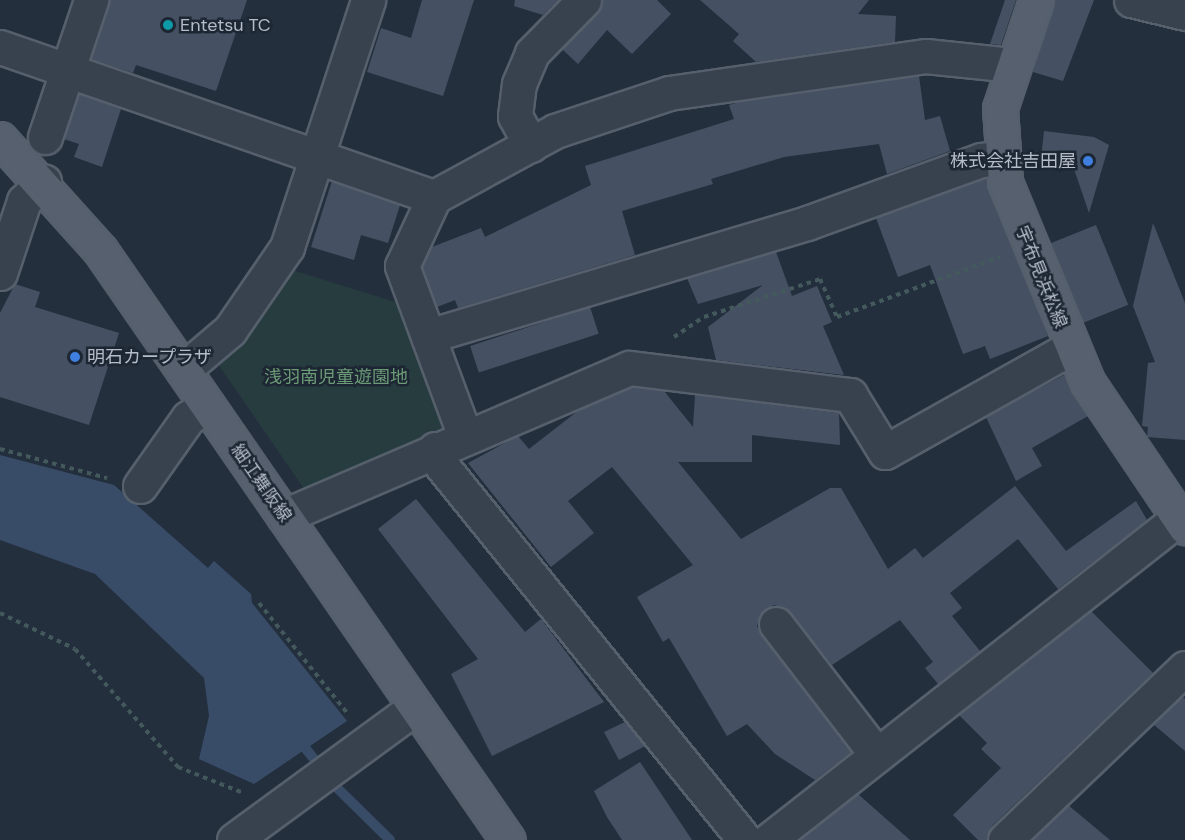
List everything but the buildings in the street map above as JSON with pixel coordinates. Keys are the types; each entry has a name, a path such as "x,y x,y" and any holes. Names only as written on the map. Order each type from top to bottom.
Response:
{"main road":[{"name":"宇布見浜松線","path":"1036,0 1011,64 1000,108 1000,158 1029,247 1070,348 1182,523"},
{"name":"細江舞阪線","path":"0,139 44,182 100,250 508,840"}],"street":[{"path":"45,137 91,0"},
{"path":"183,370 230,330 270,276 300,216 368,0"},
{"path":"531,145 515,116 519,84 532,53 584,0"},
{"path":"1131,0 1185,13"},
{"path":"0,47 318,159 434,197"},
{"path":"465,436 402,266 434,197 592,115 669,93 926,56 1011,64"},
{"path":"428,336 807,223 981,160 1000,158"},
{"path":"0,273 24,201 44,182"},
{"path":"284,516 465,436 629,368 850,395 885,452 1070,348"},
{"path":"140,486 188,418 207,405"},
{"path":"435,449 442,466 745,840"},
{"path":"769,840 1182,523"},
{"path":"776,624 877,755"},
{"path":"1005,840 1185,669"},
{"path":"234,840 277,805 416,707"}],"path":[{"path":"629,368 704,317 820,279 837,317 1029,247"},
{"path":"0,449 140,486"},
{"path":"259,603 354,722"},
{"path":"0,613 75,649 178,767 277,805"}],"green space":[{"name":"浅羽南児童遊園地","path":"292,270 405,305 451,430 307,493 218,364 265,314"}],"water":[{"path":"0,455 114,485 208,568 214,561 251,594 252,603 347,721 254,784 199,759 209,716 204,678 95,574 0,540"}],"waterway":[{"path":"306,749 314,759"},
{"path":"330,781 390,840"}],"place":[{"name":"Entetsu TC","path":"168,25"},
{"name":"株式会社吉田屋","path":"1088,161"},
{"name":"明石カープラザ","path":"75,357"}]}
